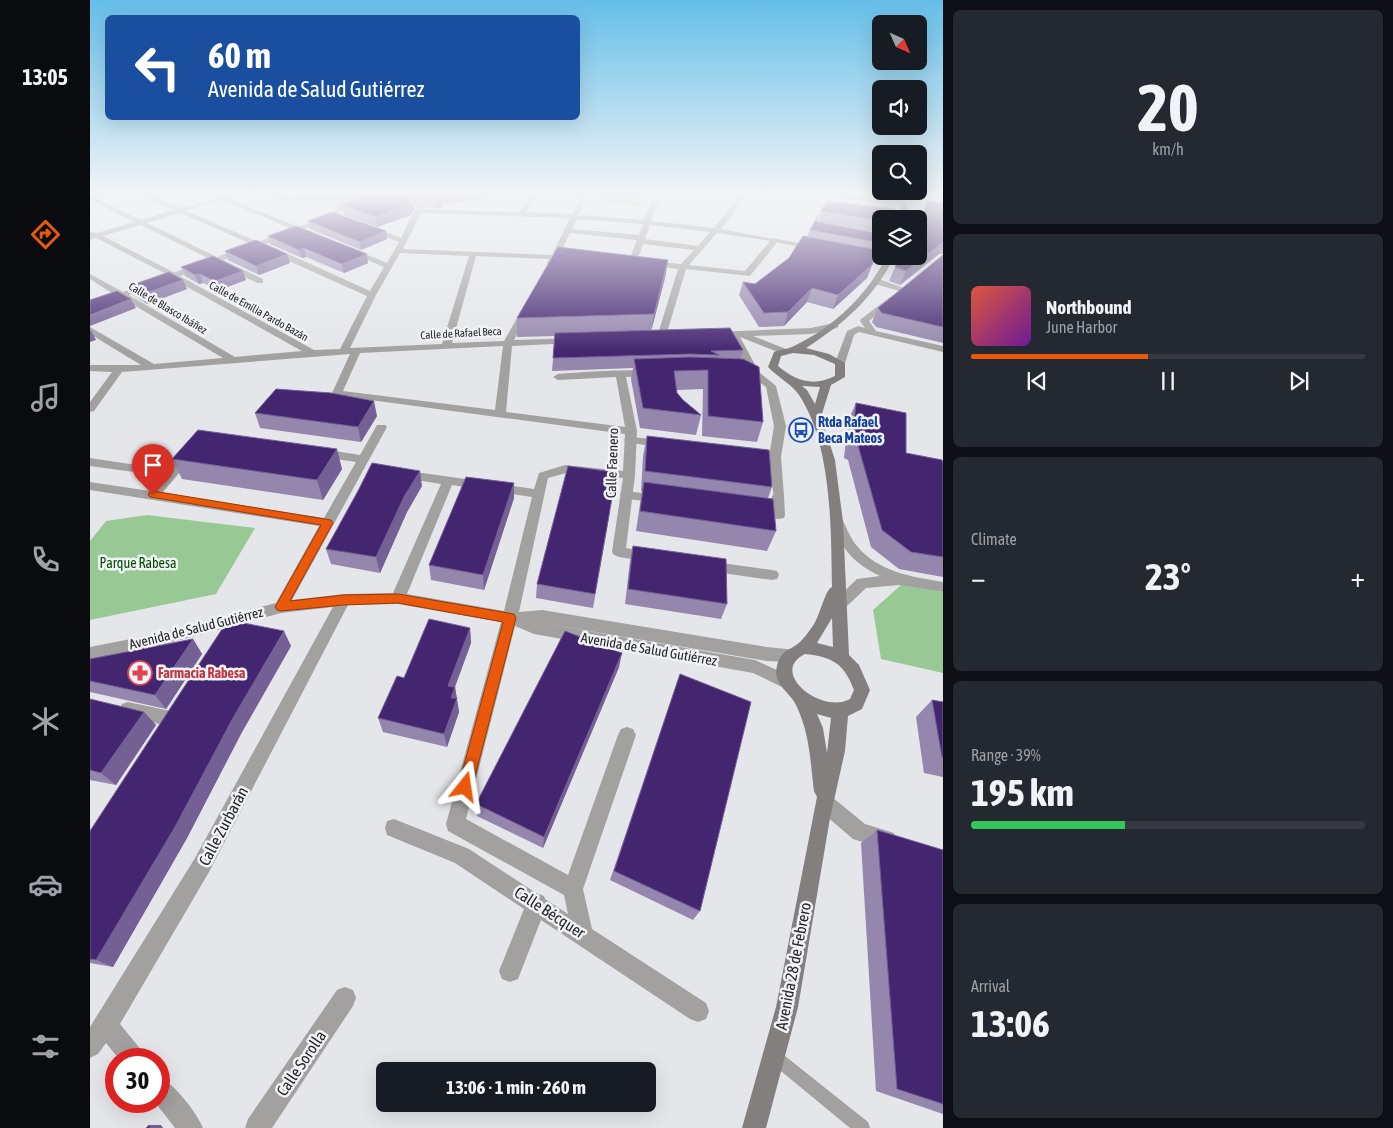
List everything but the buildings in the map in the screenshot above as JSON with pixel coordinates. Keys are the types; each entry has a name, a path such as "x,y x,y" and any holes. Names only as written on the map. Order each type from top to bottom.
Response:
{"main road":[{"path":"798,349 834,326 874,288 887,265"},
{"path":"824,354 825,344 834,326"},
{"path":"790,380 826,385 840,377 840,363 824,354 798,349 783,351 777,354 773,367 803,392 816,417 828,460 837,522 841,658"},
{"path":"816,417 826,385"},
{"path":"797,652 822,649 841,658 856,672 862,690 856,704 840,712 820,710 802,700 788,683 784,667 797,652 819,629 830,610 838,572"},
{"name":"Avenida 28 de Febrero","path":"802,700 815,728 825,803"},
{"name":"Avenida 28 de Febrero","path":"754,1128 788,1007 836,751 840,712"}],"street":[{"name":"Calle de Emilia Pardo Bazán","path":"116,248 174,276 312,353"},
{"path":"193,248 260,281"},
{"path":"90,307 250,248"},
{"path":"267,248 372,294"},
{"path":"343,248 388,266"},
{"path":"344,351 372,294 400,248"},
{"path":"546,274 560,248"},
{"path":"633,261 638,248"},
{"path":"661,337 682,268 700,248"},
{"path":"623,260 747,274 769,248"},
{"path":"815,248 822,249"},
{"path":"398,251 575,258"},
{"path":"446,346 473,254"},
{"path":"851,255 872,257"},
{"name":"Calle de Blasco Ibáñez","path":"90,276 234,360"},
{"path":"872,332 864,321 907,287 878,282"},
{"path":"500,414 508,342 532,300"},
{"path":"707,335 811,331 834,326"},
{"path":"840,363 850,333 858,329 943,349"},
{"path":"90,330 152,367"},
{"path":"734,334 763,342 783,351"},
{"path":"734,334 750,374 771,386 780,426 770,456 778,496 779,515 741,510"},
{"name":"Calle de Rafael Beca","path":"90,368 119,369 344,351 356,352 508,342 585,340"},
{"path":"356,352 337,393 500,414 630,435 677,445"},
{"path":"90,409 119,369"},
{"path":"558,377 658,373"},
{"name":"Calle Faenero","path":"620,374 630,435 629,474 620,552 667,560"},
{"path":"281,607 363,465 381,427"},
{"path":"153,495 196,448"},
{"path":"306,451 363,465"},
{"path":"90,462 173,474"},
{"path":"573,889 455,824 510,618 543,476 565,469 629,474"},
{"path":"385,472 540,494"},
{"path":"398,598 448,481"},
{"path":"90,486 328,523"},
{"path":"626,495 674,502"},
{"path":"837,522 847,544 865,563 899,580"},
{"path":"696,564 772,575"},
{"path":"840,604 862,584 899,580 943,587"},
{"name":"Avenida de Salud Gutiérrez","path":"90,653 161,639 281,607 344,600 398,598 510,618 534,628 754,667 788,683"},
{"name":"Calle Zurbarán","path":"90,1046 106,1026 202,865 344,600"},
{"name":"Avenida de Salud Gutiérrez","path":"510,618 542,616 767,654 797,652"},
{"path":"225,636 236,619"},
{"path":"160,736 181,702"},
{"path":"117,706 171,719"},
{"path":"583,934 573,889 627,736"},
{"path":"825,803 860,832 906,846"},
{"name":"Calle Bécquer","path":"394,828 462,856 698,1011"},
{"path":"510,971 536,903"},
{"name":"Calle Sorolla","path":"257,1128 345,998"},
{"path":"106,1026 125,1048"},
{"path":"170,1102 191,1128"}],"lane":[{"path":"774,1057 862,1128"}],"green space":[{"name":"Parque Rabesa","path":"147,515 255,528 216,594 90,620 90,541 106,521"},
{"path":"901,585 943,592 943,673 881,659 873,610"}],"place":[{"name":"Rtda Rafael Beca Mateos","path":"801,430"},
{"name":"Farmacia Rabesa","path":"140,673"}],"route":[{"path":"153,495 328,523 281,607 344,600 398,598 510,618 465,787"}]}
